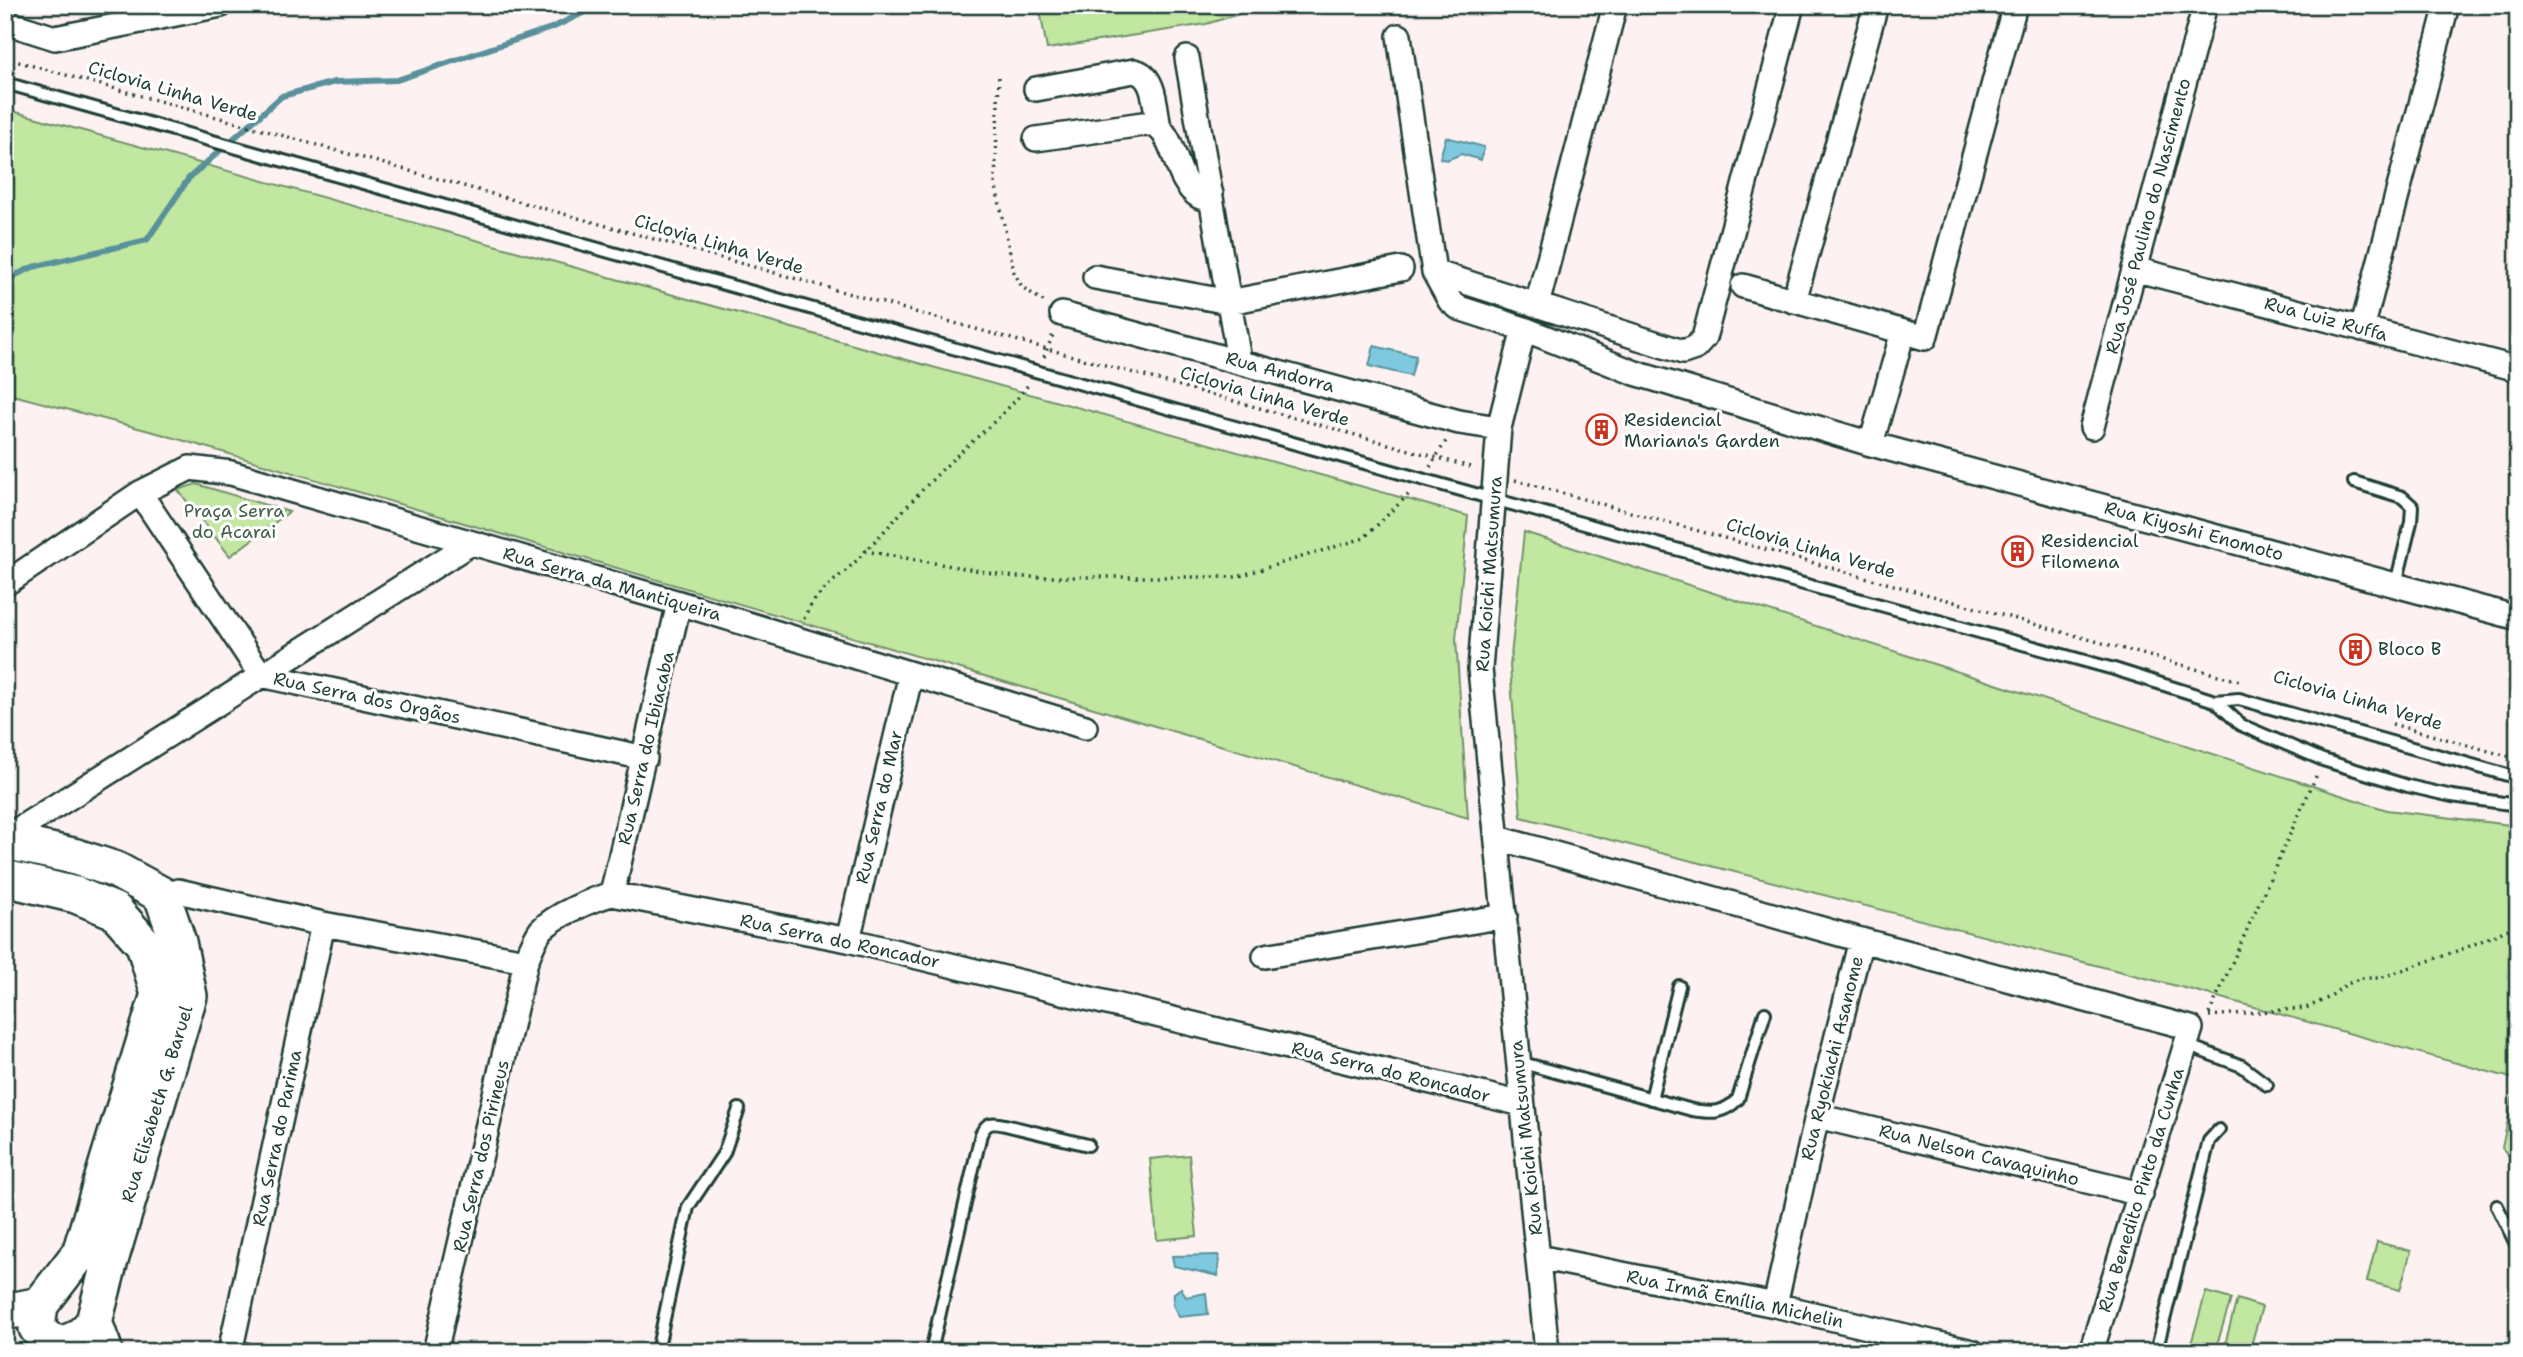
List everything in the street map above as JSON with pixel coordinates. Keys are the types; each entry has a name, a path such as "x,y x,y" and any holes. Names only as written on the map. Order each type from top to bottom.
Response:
{"main road":[{"name":"Rua Elisabeth G. Baruel","path":"5,840 73,856 116,870 162,895 178,942 190,996 109,1264 100,1337"},
{"name":"Rua Elisabeth G. Baruel","path":"5,878 76,895 115,911 144,944 159,995 80,1253 40,1305"},
{"path":"5,1312 40,1305 37,1328 44,1338 58,1343 84,1335 100,1337"}],"street":[{"path":"5,22 55,38 221,5"},
{"path":"1537,305 1615,5"},
{"path":"1434,272 1683,352 1695,348 1704,338 1792,5"},
{"path":"1794,301 1876,5"},
{"path":"1743,286 1925,338 2015,5"},
{"name":"Rua José Paulino do Nascimento","path":"2092,427 2205,5"},
{"path":"2362,329 2447,5"},
{"path":"1399,36 1434,272 1450,301 1459,308 1524,329 1635,373 1871,444 1903,332"},
{"path":"1187,58 1239,360"},
{"path":"1036,89 1134,71 1142,72 1150,83 1159,128 1188,186 1200,197 1211,194"},
{"path":"1036,139 1143,124 1153,124 1159,128"},
{"path":"1095,277 1229,302 1401,269"},
{"name":"Rua Luiz Ruffa","path":"2134,269 2518,369"},
{"name":"Rua Andorra","path":"1062,314 1459,422 1499,428"},
{"name":"Rua Koichi Matsumura","path":"1524,329 1499,428 1480,669 1547,1352"},
{"name":"Rua Kiyoshi Enomoto","path":"1871,444 2518,618"},
{"name":"Rua Serra da Mantiqueira","path":"5,584 140,493 190,468 231,473 679,603 1085,727"},
{"name":"Rua Serra dos Orgãos","path":"140,493 261,675 645,758"},
{"path":"5,840 471,542"},
{"name":"Rua Serra do Ibiacaba","path":"612,894 679,603"},
{"name":"Rua Serra do Mar","path":"848,940 911,674"},
{"path":"1498,838 1861,940"},
{"path":"178,891 323,924 526,961 541,930 568,912 596,898 612,894"},
{"name":"Rua Serra do Roncador","path":"612,894 848,940 1522,1104"},
{"path":"1265,956 1505,916"},
{"name":"Rua Serra do Parima","path":"231,1348 323,924"},
{"name":"Rua Ryokiachi Asanome","path":"1774,1305 1861,940 2195,1030"},
{"name":"Rua Serra dos Pirineus","path":"435,1352 526,961"},
{"name":"Rua Benedito Pinto da Cunha","path":"2091,1352 2195,1030"},
{"name":"Rua Nelson Cavaquinho","path":"1818,1116 2141,1194"},
{"name":"Rua Irmã Emília Michelin","path":"1538,1257 1774,1305 1973,1352"}],"lane":[{"path":"5,83 1493,499 2115,669 2215,701 2239,699 2518,778"},
{"path":"2354,482 2402,497 2412,506 2411,522 2396,584"},
{"path":"2215,701 2241,725 2323,760 2452,796 2518,805"},
{"path":"1651,1099 1679,986"},
{"path":"1519,1062 1651,1099 1714,1113 1728,1110 1738,1099 1765,1013"},
{"path":"2195,1030 2267,1085"},
{"path":"657,1352 688,1207 724,1153 738,1109"},
{"path":"932,1352 981,1134 986,1125 992,1122 1088,1145"},
{"path":"2156,1352 2209,1141 2219,1130"},
{"path":"2497,1206 2518,1248"},
{"path":"231,1348 256,1352"}],"path":[{"name":"Ciclovia Linha Verde","path":"5,58 2244,683"},
{"path":"798,639 807,611 825,589 948,463 1020,395 1038,371 1062,314 1022,287 1014,272 995,182 999,77"},
{"path":"865,551 1015,577 1236,577 1364,538 1423,479 1459,422"},
{"name":"Ciclovia Linha Verde","path":"2389,723 2518,759"},
{"path":"2195,1030 2323,760"},
{"path":"2195,1030 2306,1008 2361,978 2380,978 2465,948 2518,925"}],"green space":[{"path":"1039,5 1269,5 1206,24 1047,49"},
{"path":"5,109 1468,516 1456,639 1468,818 161,434 5,393"},
{"name":"Praça Serra do Acarai","path":"196,484 289,512 230,556 178,490"},
{"path":"1524,532 2387,810 2518,826 2518,1080 2196,991 1521,817 1510,666"},
{"path":"2513,1096 2518,1098 2518,1166 2502,1148"},
{"path":"1189,1155 1197,1236 1157,1240 1150,1159"},
{"path":"2377,1242 2411,1251 2400,1290 2367,1281"},
{"path":"2206,1292 2231,1299 2215,1351 2191,1344"},
{"path":"2237,1299 2262,1307 2249,1352 2223,1352"}],"water":[{"path":"1446,137 1484,147 1481,160 1461,154 1447,160 1440,158"},
{"path":"1374,346 1416,356 1411,376 1369,366"},
{"path":"1219,1255 1218,1276 1174,1266 1172,1256"},
{"path":"1181,1288 1186,1297 1206,1293 1208,1314 1179,1317 1173,1305 1174,1293"}],"waterway":[{"path":"5,280 33,267 147,240 189,178 282,96 335,82 397,80 554,27 599,5"}],"place":[{"name":"Residencial Mariana's Garden","path":"1601,430"},
{"name":"Residencial Filomena","path":"2018,551"},
{"name":"Bloco B","path":"2355,649"}]}
